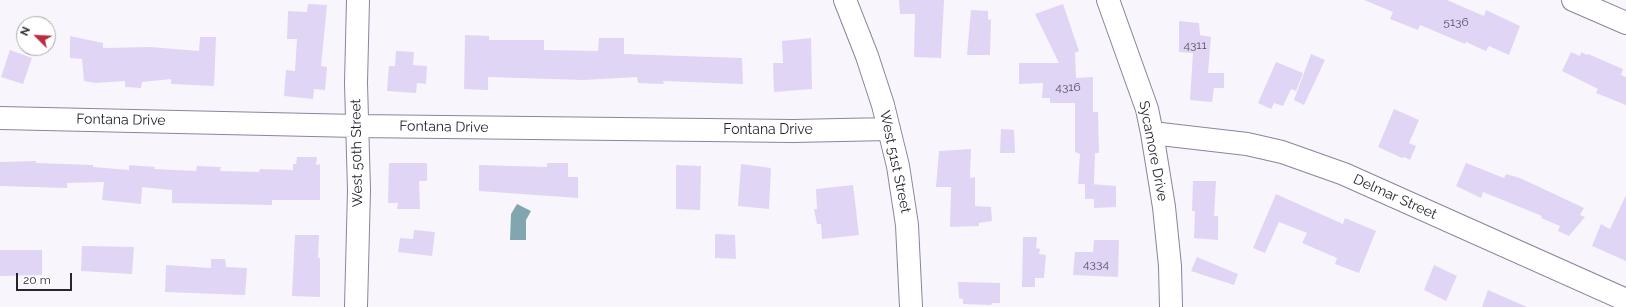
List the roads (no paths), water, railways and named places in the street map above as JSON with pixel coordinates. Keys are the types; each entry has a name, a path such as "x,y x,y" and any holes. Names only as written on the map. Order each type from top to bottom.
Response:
{"street":[{"name":"West 50th Street","path":"356,307 359,190 356,83 358,0"},
{"name":"West 51st Street","path":"845,0 867,56 889,129 898,166 907,225 911,307"},
{"name":"Sycamore Drive","path":"1108,0 1147,109 1152,133 1164,207 1170,266 1171,307"},
{"path":"1573,0 1626,23"},
{"name":"Fontana Drive","path":"0,118 326,124 357,126 793,131 889,129"},
{"name":"Delmar Street","path":"1152,133 1248,144 1282,152 1344,174 1626,300"}],"water":[{"path":"517,204 531,211 526,220 526,240 510,240 511,214"}]}
